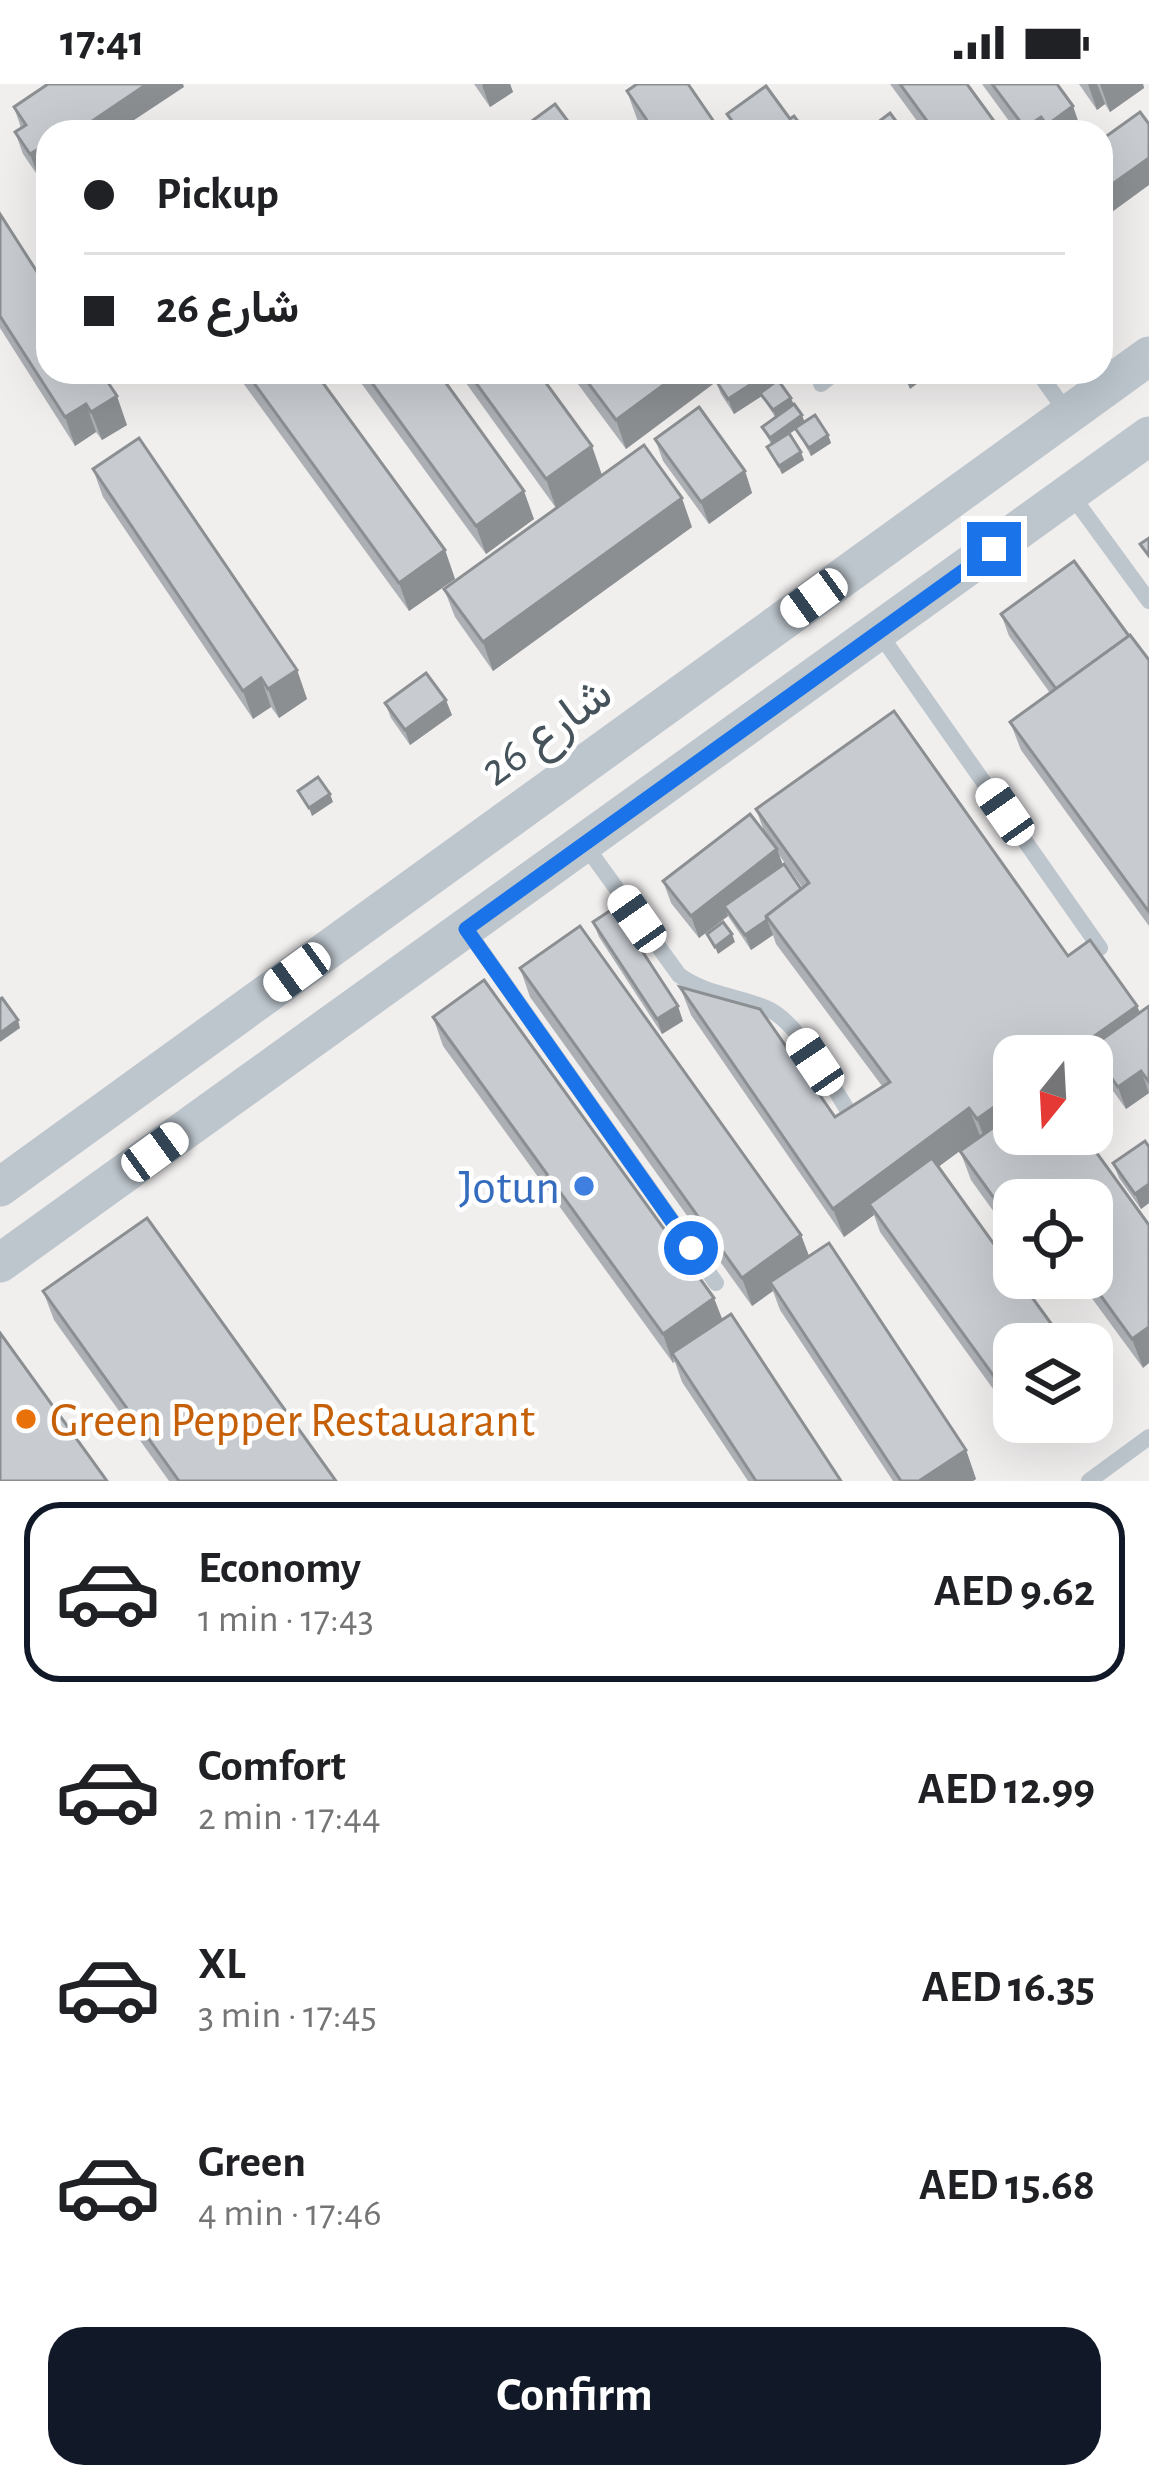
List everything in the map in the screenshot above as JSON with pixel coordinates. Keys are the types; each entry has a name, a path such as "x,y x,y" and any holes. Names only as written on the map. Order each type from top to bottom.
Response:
{"street":[{"name":"شارع 26","path":"1113,382 1149,356"},
{"name":"شارع 26","path":"0,1187 1111,384"},
{"path":"0,1263 1149,436"},
{"path":"704,677 728,705 729,740"}],"lane":[{"path":"1046,384 1068,415"},
{"path":"1070,493 1149,601"},
{"path":"878,632 1100,948"},
{"path":"585,844 679,975 700,989 766,1008 785,1020 859,1128"},
{"path":"466,929 716,1282"},
{"path":"1089,1481 1149,1437"}],"building":[{"path":"48,84 147,84 94,120 36,120 36,150 30,154 15,132 26,125 14,107"},
{"path":"637,84 688,84 713,120 647,120 627,91"},
{"path":"900,84 967,84 993,120 926,120"},
{"path":"992,84 1057,84 1073,106 1054,120 1019,120"},
{"path":"766,86 790,119 797,120 731,120 727,114"},
{"path":"555,104 567,120 533,120"},
{"path":"1140,112 1149,124 1149,158 1113,184 1113,131"},
{"path":"0,214 36,270 36,372 0,316"},
{"path":"44,384 109,384 117,396 91,412 86,404 65,417"},
{"path":"255,384 324,384 445,550 399,583"},
{"path":"373,384 447,384 524,491 476,526"},
{"path":"477,384 547,384 592,446 546,479"},
{"path":"589,384 665,384 616,420"},
{"path":"718,384 751,384 728,399"},
{"path":"781,384 791,398 773,410 760,393"},
{"path":"794,404 802,415 770,438 762,427"},
{"path":"699,407 745,471 701,502 655,439"},
{"path":"815,415 828,435 809,448 795,428"},
{"path":"789,433 801,452 779,466 767,447"},
{"path":"139,438 297,670 268,689 261,678 243,691 93,469"},
{"path":"644,445 682,498 483,642 444,589"},
{"path":"1074,561 1129,636 1056,689 1001,614"},
{"path":"1130,635 1149,660 1149,912 1010,722"},
{"path":"426,673 446,700 405,730 385,703"},
{"path":"894,711 1068,956 1090,940 1137,1006 1096,1035 993,1035 993,1108 977,1119 969,1108 833,1209 680,987 760,1009 835,1117 890,1082 766,916 809,883 756,809"},
{"path":"318,777 330,794 309,808 298,791"},
{"path":"750,814 777,849 691,916 663,881"},
{"path":"784,864 801,889 745,935 724,906"},
{"path":"614,908 678,1006 657,1019 593,922"},
{"path":"723,922 732,934 715,947 707,934"},
{"path":"580,926 801,1235 742,1278 520,968"},
{"name":"Jotun","path":"484,980 714,1298 663,1334 433,1017"},
{"path":"0,999 18,1020 0,1033"},
{"path":"1149,1006 1149,1082 1141,1071 1118,1087 1113,1080 1113,1035 1108,1035"},
{"path":"993,1128 993,1155 1098,1155 1149,1225 1149,1327 1132,1339 1103,1299 1113,1299 1113,1179 993,1179 993,1197 960,1151"},
{"path":"1145,1141 1149,1184 1135,1194 1113,1163"},
{"path":"932,1158 993,1243 993,1299 1033,1299 1051,1323 993,1323 993,1375 869,1204"},
{"path":"147,1218 336,1481 179,1481 43,1291"},
{"path":"829,1243 966,1450 919,1481 901,1481 770,1282"},
{"path":"731,1314 841,1481 756,1481 672,1353"},
{"name":"Green Pepper Restauarant","path":"0,1333 107,1481 0,1481"}],"place":[{"name":"Jotun","path":"584,1186"},
{"name":"Green Pepper Restauarant","path":"26,1419"}],"route":[{"path":"691,1248 466,929 994,549"}]}
